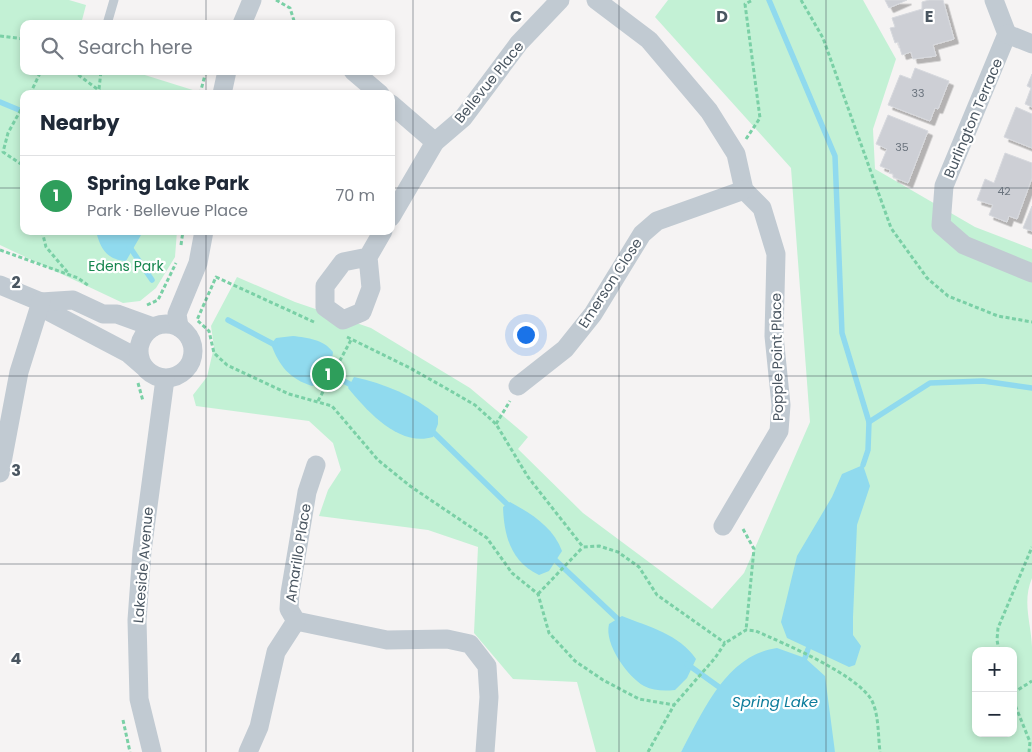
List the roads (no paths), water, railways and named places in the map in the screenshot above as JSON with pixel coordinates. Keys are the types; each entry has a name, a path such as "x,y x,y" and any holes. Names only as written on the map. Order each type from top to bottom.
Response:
{"street":[{"path":"244,20 252,0"},
{"name":"Bellevue Place","path":"395,210 435,142 463,118 519,43 560,0"},
{"path":"596,0 649,40 709,111 736,154 744,190"},
{"path":"994,0 1007,34 1032,44"},
{"name":"Burlington Terrace","path":"1007,34 944,186 941,225 964,244 1032,274"},
{"path":"223,90 226,75"},
{"path":"358,75 375,90"},
{"path":"395,107 435,142"},
{"name":"Emerson Close","path":"518,386 564,349 593,314 642,234 657,221 744,190"},
{"name":"Popple Point Place","path":"728,518 779,431 780,405 774,336 776,254 762,208 744,190"},
{"path":"139,371 149,372 166,379 182,373 192,358 191,340 179,327 177,314 198,263 203,235"},
{"path":"368,257 381,235"},
{"path":"0,285 41,302 50,312 128,353 139,371"},
{"path":"41,302 73,300 103,314 117,314 153,327 165,324 179,327"},
{"path":"0,473 19,372 41,302"},
{"path":"139,371 141,342 153,327"},
{"name":"Lakeside Avenue","path":"152,752 139,699 137,620 142,551 166,379"},
{"name":"Amarillo Place","path":"316,465 307,492 290,592 289,608 296,621 387,640 447,639 470,644 486,666 489,697 485,752"},
{"path":"248,752 259,727 276,652 296,621"}],"lane":[{"path":"108,20 114,0"}],"water":[{"path":"97,235 141,235 126,261 109,256 100,243"},
{"path":"293,336 325,344 333,352 331,363 325,376 312,386 297,380 286,371 271,344 276,338"},
{"path":"354,377 377,383 409,396 438,416 438,424 433,437 420,439 408,437 385,425 348,388"},
{"path":"863,465 870,486 857,525 853,617 853,635 861,646 855,665 849,667 787,638 781,622 797,556 832,497 842,474"},
{"path":"510,502 541,522 558,542 562,551 549,571 539,575 529,570 511,547 505,528 503,507"},
{"path":"622,616 672,637 689,650 696,659 687,678 675,690 659,690 644,686 631,675 618,659 613,650 608,632 609,624"},
{"name":"Spring Lake","path":"777,648 805,658 825,676 835,752 681,752 708,703 730,673 759,653"}],"waterway":[{"path":"769,0 835,156 842,333 869,422 868,450 863,465"},
{"path":"0,102 20,110"},
{"path":"129,246 152,280"},
{"path":"228,320 277,346"},
{"path":"321,369 355,387"},
{"path":"869,422 930,383 983,381 1032,388"},
{"path":"430,429 511,508"},
{"path":"551,556 622,623"},
{"path":"805,658 808,649"},
{"path":"687,664 719,687"}],"place":[{"name":"Spring Lake Park","path":"328,374"}],"park label":[{"name":"Edens Park","path":"126,266"}]}
